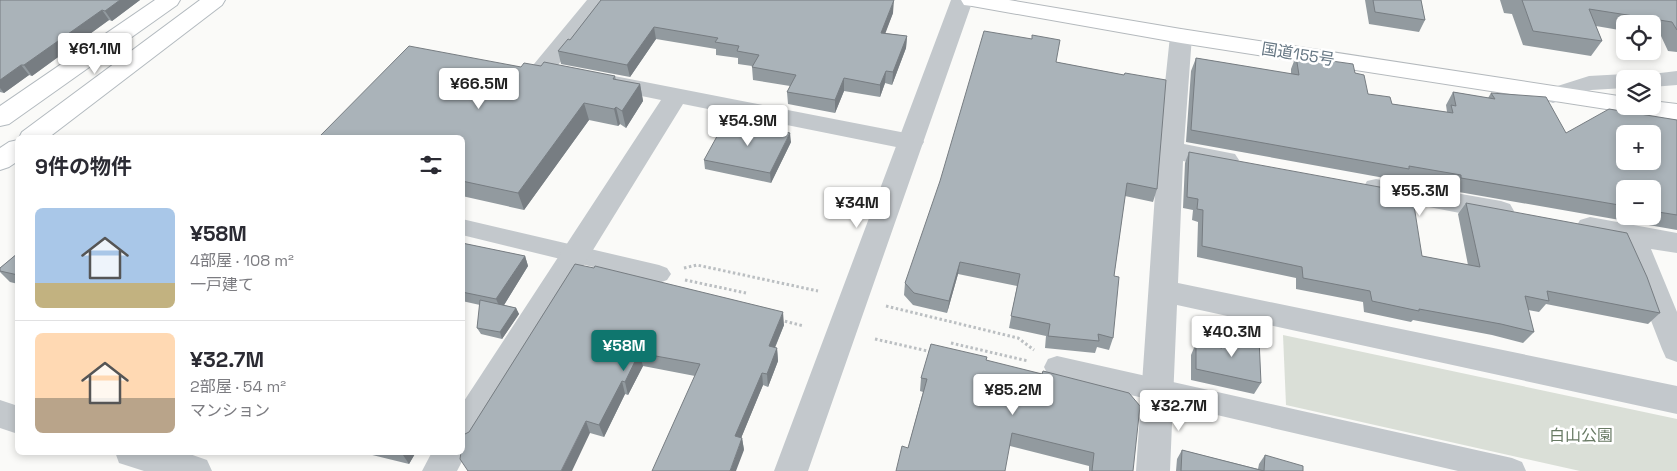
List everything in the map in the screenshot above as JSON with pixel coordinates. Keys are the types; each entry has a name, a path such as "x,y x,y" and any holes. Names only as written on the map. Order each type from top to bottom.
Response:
{"main road":[{"path":"0,118 169,0"},
{"path":"35,135 214,0"},
{"name":"国道155号","path":"974,0 1181,36 1616,104"},
{"path":"1661,110 1677,112"},
{"path":"0,161 15,150"}],"street":[{"path":"598,0 542,69 911,142"},
{"path":"791,471 962,0"},
{"path":"1153,471 1171,150 1181,36"},
{"path":"1661,79 1677,78"},
{"path":"1554,95 1589,83 1616,82"},
{"path":"465,428 676,96"},
{"path":"1171,150 1249,165"},
{"path":"1357,184 1524,215"},
{"path":"1563,222 1677,243"},
{"path":"465,228 659,274"},
{"path":"1632,235 1677,349"},
{"path":"1163,291 1677,400"},
{"path":"1057,367 1512,471"},
{"path":"0,414 15,419"},
{"path":"141,455 195,471"},
{"path":"438,471 448,455"}],"path":[{"path":"659,274 697,265 818,291"},
{"path":"659,274 746,293"},
{"path":"886,306 1018,338 1057,367"},
{"path":"776,319 804,326"},
{"path":"875,339 940,353"},
{"path":"951,343 1057,367"}],"green space":[{"name":"白山公園","path":"1283,335 1677,419 1677,471 1580,471 1286,405"}],"building":[{"path":"0,0 120,0 105,11 102,10 0,80"},
{"path":"601,0 894,0 881,33 907,36 893,72 886,71 880,85 844,78 835,100 787,92 796,75 752,67 759,55 737,51 739,46 715,42 718,38 654,27 627,65 558,51 568,39 570,40"},
{"path":"1373,0 1421,0 1425,20 1375,12"},
{"path":"1522,0 1677,0 1677,30 1672,22 1661,20 1661,15 1627,15 1589,9 1602,41 1533,31"},
{"path":"984,31 1032,39 1032,35 1060,40 1056,62 1124,75 1125,73 1166,80 1157,189 1127,183 1114,276 1119,277 1113,338 1098,334 1099,341 1048,336 1050,324 1011,316 1020,274 960,262 949,301 914,293 905,283 940,181"},
{"path":"409,46 521,67 524,63 541,66 544,62 615,76 613,79 640,84 622,111 616,107 614,109 584,103 518,193 465,182 465,135 321,135"},
{"path":"1296,56 1353,64 1355,73 1364,75 1368,94 1390,97 1392,104 1453,113 1451,105 1456,106 1453,92 1495,99 1491,93 1546,97 1566,133 1609,109 1616,110 1616,115 1646,115 1677,120 1677,215 1661,212 1661,180 1616,180 1616,204 1461,178 1461,175 1409,166 1409,169 1191,130 1196,58 1299,75"},
{"path":"730,121 790,133 770,173 704,160 721,129 725,130"},
{"path":"1189,152 1412,193 1422,256 1480,267 1466,203 1627,233 1647,277 1660,313 1547,291 1549,301 1525,296 1534,332 1501,324 1419,309 1419,311 1372,301 1370,291 1303,278 1302,267 1202,246 1203,210 1197,209 1198,199 1187,197"},
{"path":"465,244 525,256 496,299 465,293"},
{"path":"15,256 15,274 0,271 0,268"},
{"path":"575,264 594,268 595,266 783,312 769,346 777,348 767,374 762,373 735,436 742,438 730,471 652,471 700,364 639,353 625,382 622,381 599,425 586,421 561,471 468,471 460,459 461,455 465,455 465,434 469,432"},
{"path":"480,300 516,308 500,332 477,328"},
{"path":"1221,331 1259,339 1261,383 1196,369 1196,343 1222,348"},
{"path":"931,344 987,357 986,360 1042,374 1043,371 1129,393 1140,406 1133,471 1092,471 1094,453 1012,433 1005,471 896,471 902,446 908,448 927,379 921,378"},
{"path":"1182,450 1264,471 1181,471"},
{"path":"1265,455 1303,466 1303,471 1264,471"}]}
